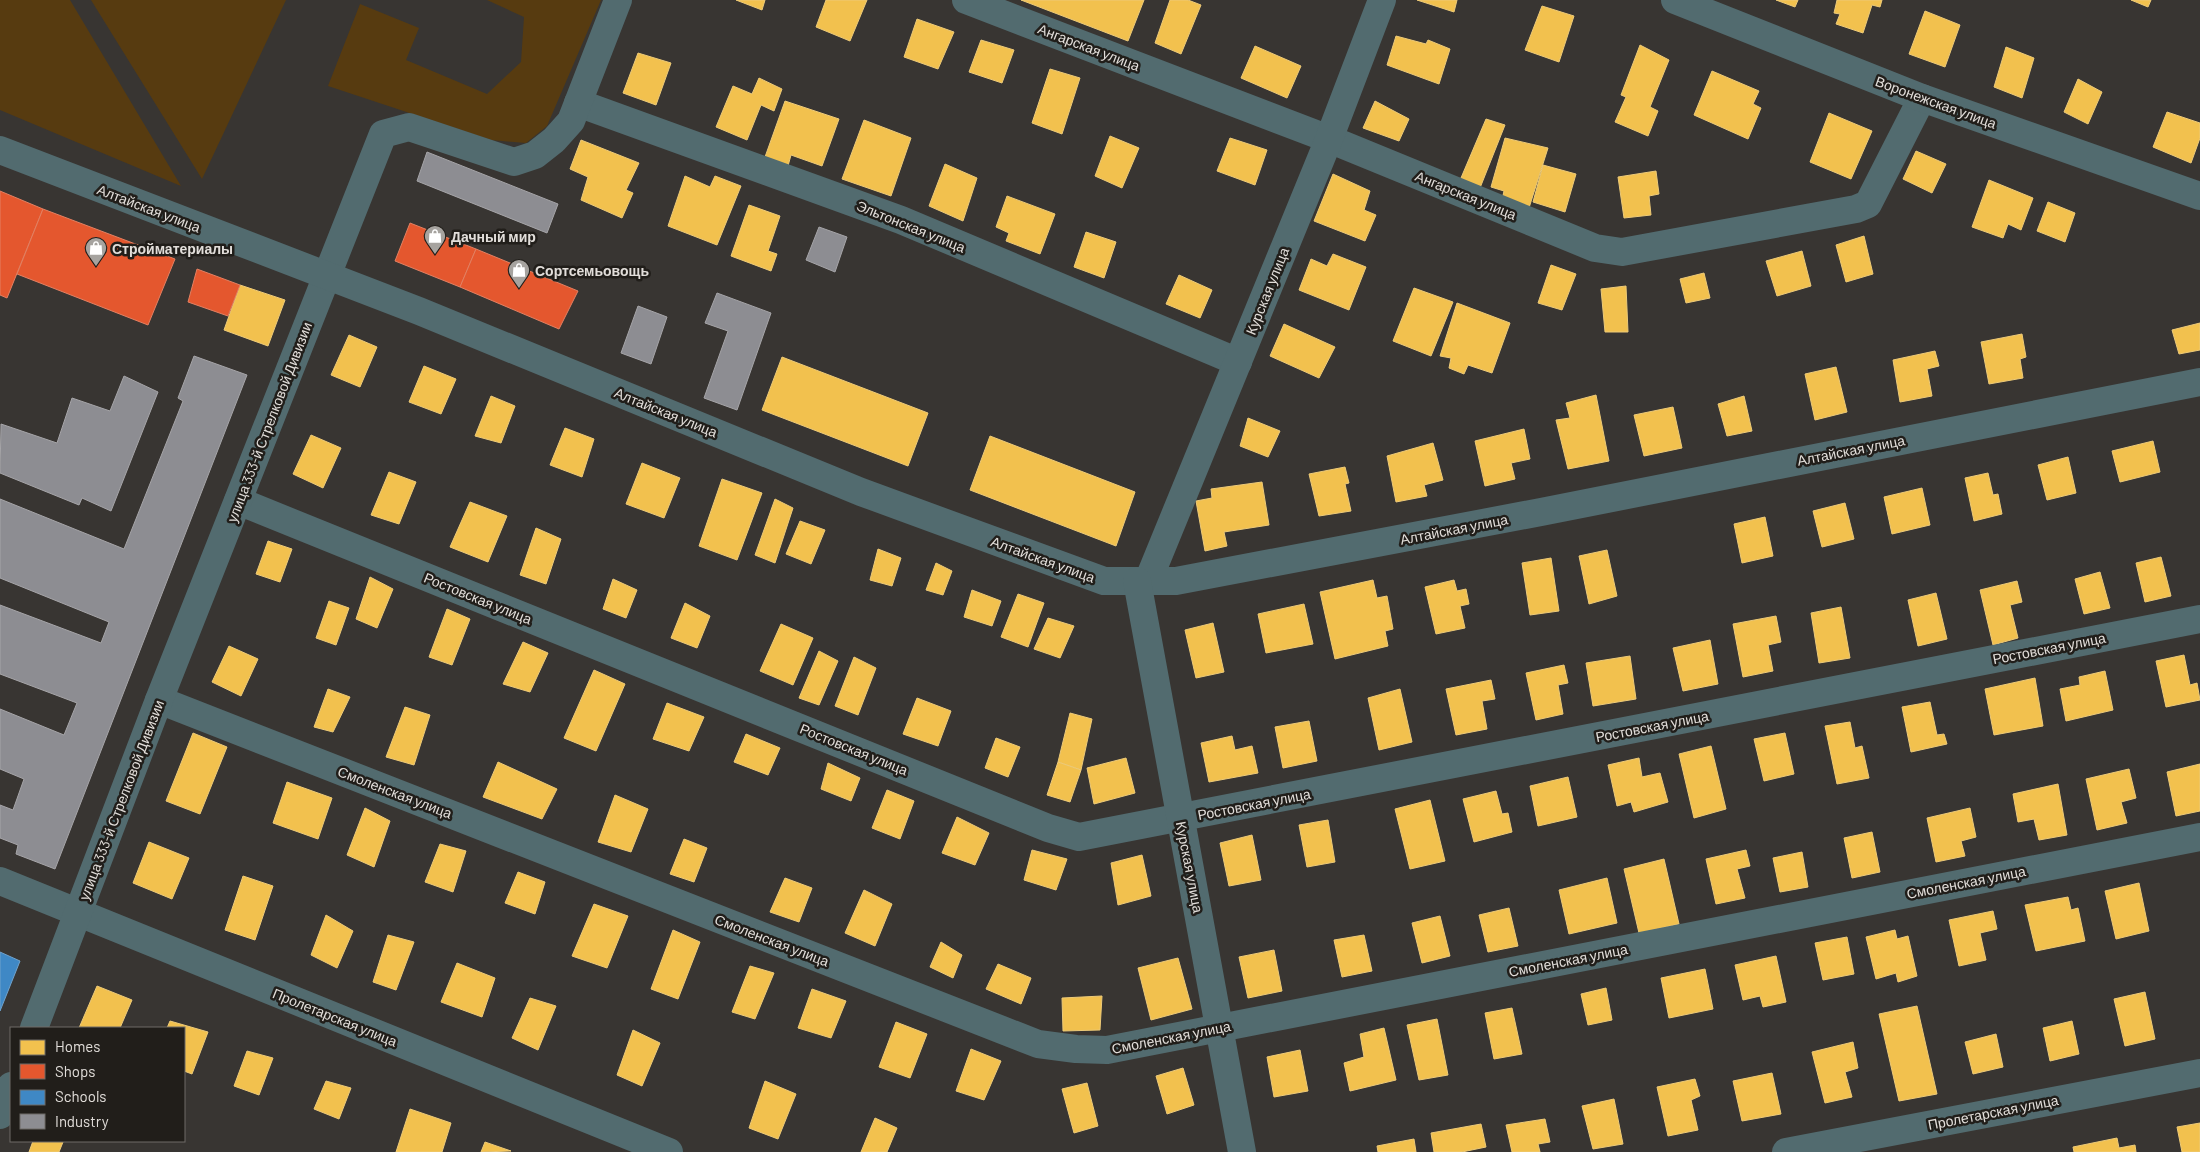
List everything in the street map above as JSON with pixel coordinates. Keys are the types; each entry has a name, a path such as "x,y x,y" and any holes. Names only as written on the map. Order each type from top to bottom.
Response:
{"street":[{"name":"улица 333-й Стрелковой Дивизии","path":"34,1027 159,700 325,276 383,134 409,127 514,162 535,155 554,140 571,121 618,0"},
{"name":"Ангарская улица","path":"966,0 1329,139 1595,248 1622,252 1847,211 1868,204 1922,98"},
{"name":"Курская улица","path":"1242,1152 1180,818 1142,581 1238,362 1329,139 1382,0"},
{"name":"Воронежская улица","path":"1675,0 1922,98 2200,196"},
{"name":"Эльтонская улица","path":"578,103 900,220 1238,362"},
{"name":"Алтайская улица","path":"0,150 419,311 861,492 1104,581 1176,581 1541,512 2200,382"},
{"name":"Ростовская улица","path":"238,501 1048,828 1079,837 2200,619"},
{"name":"Смоленская улица","path":"159,700 1038,1044 1076,1049 1108,1050 2200,837"},
{"name":"Пролетарская улица","path":"0,881 669,1152"},
{"name":"Пролетарская улица","path":"1786,1152 2200,1073"},
{"path":"0,1114 10,1089"}],"shaded area":[{"path":"0,0 70,0 181,186 0,110"},
{"path":"91,0 286,0 202,179"},
{"path":"487,0 601,0 547,126 526,143 491,140 328,86 360,4 419,28 406,60 487,94 521,62 524,17"}],"building: Homes":[{"path":"736,0 765,0 762,10"},
{"path":"826,0 867,0 850,41 816,27"},
{"path":"1021,0 1144,0 1128,41"},
{"path":"1170,0 1188,0 1201,5 1181,54 1155,43"},
{"path":"1417,0 1457,0 1454,12"},
{"path":"1776,0 1798,0 1795,7"},
{"path":"1837,0 1882,0 1880,7 1872,5 1863,33 1836,24 1840,14 1834,13"},
{"path":"2131,0 2151,0 2148,7"},
{"path":"1542,6 1574,16 1559,62 1525,50"},
{"path":"1925,11 1960,25 1945,67 1909,54"},
{"path":"917,19 954,32 938,69 904,57"},
{"path":"1396,36 1426,44 1428,40 1450,49 1439,84 1387,65"},
{"path":"981,40 1014,50 1002,83 969,72"},
{"path":"1640,45 1669,60 1650,107 1658,111 1648,136 1615,122 1626,97 1621,95"},
{"path":"1255,46 1301,66 1287,98 1241,78"},
{"path":"2006,47 2034,58 2022,98 1994,87"},
{"path":"638,53 671,63 656,105 623,93"},
{"path":"1050,69 1080,78 1062,134 1032,123"},
{"path":"1712,71 1759,91 1753,104 1761,108 1748,139 1694,115"},
{"path":"759,78 782,89 774,111 761,105 747,140 716,127 733,86 752,94"},
{"path":"2078,79 2102,92 2088,124 2064,112"},
{"path":"785,101 839,119 822,166 791,155 788,166 765,157"},
{"path":"1375,101 1409,119 1399,141 1363,128"},
{"path":"2167,112 2200,123 2200,138 2191,163 2153,147"},
{"path":"1829,113 1872,131 1851,179 1810,162"},
{"path":"1486,119 1505,125 1478,193 1458,185"},
{"path":"864,120 911,138 891,196 842,179"},
{"path":"1110,136 1139,148 1122,188 1095,176"},
{"path":"1230,138 1267,150 1255,185 1217,171"},
{"path":"1505,138 1548,148 1528,211 1501,204 1504,191 1491,187"},
{"path":"581,140 639,163 626,190 633,193 622,218 581,200 588,177 570,169"},
{"path":"1916,151 1946,164 1932,193 1903,179"},
{"path":"945,164 977,178 963,221 929,206"},
{"path":"1543,165 1576,174 1565,212 1533,202"},
{"path":"1656,171 1659,194 1649,196 1651,215 1624,218 1618,177"},
{"path":"1333,174 1370,191 1364,210 1376,215 1365,241 1314,221"},
{"path":"685,176 710,187 715,176 741,186 717,245 668,226"},
{"path":"1989,180 2033,198 2021,230 2008,224 2003,238 1972,227"},
{"path":"1007,196 1055,214 1040,254 1006,241 1009,233 996,227"},
{"path":"2048,202 2075,213 2065,242 2037,231"},
{"path":"749,205 780,216 768,251 777,254 771,271 731,256"},
{"path":"1086,232 1116,242 1104,278 1074,267"},
{"path":"1864,236 1873,274 1846,282 1836,245"},
{"path":"1802,251 1811,286 1777,296 1766,261"},
{"path":"1333,254 1366,267 1349,310 1299,290 1311,259 1327,266"},
{"path":"1551,265 1576,274 1562,310 1538,303"},
{"path":"1704,273 1710,298 1686,303 1680,279"},
{"path":"1179,275 1212,290 1200,318 1166,304"},
{"path":"240,285 285,300 268,346 224,330"},
{"path":"1626,286 1628,332 1605,332 1601,289"},
{"path":"1414,288 1453,302 1431,356 1393,341"},
{"path":"1457,303 1510,323 1492,373 1468,365 1464,374 1449,368 1451,358 1440,356"},
{"path":"2200,323 2200,350 2179,354 2172,330"},
{"path":"1284,324 1335,347 1319,378 1270,356"},
{"path":"2022,334 2026,357 2020,359 2023,378 1989,384 1981,342"},
{"path":"349,335 377,347 360,387 331,375"},
{"path":"1935,351 1939,366 1927,369 1932,396 1900,402 1893,360"},
{"path":"782,357 928,413 908,466 762,410"},
{"path":"424,366 456,379 441,414 409,402"},
{"path":"1836,367 1847,412 1815,420 1805,374"},
{"path":"1596,395 1609,461 1568,469 1556,420 1570,418 1566,403"},
{"path":"491,396 515,406 501,443 475,436"},
{"path":"1744,396 1752,431 1727,436 1718,404"},
{"path":"1673,407 1682,448 1644,456 1634,415"},
{"path":"1248,418 1280,431 1268,457 1240,446"},
{"path":"565,428 594,439 582,477 550,465"},
{"path":"1524,429 1530,459 1511,463 1515,479 1485,486 1475,441"},
{"path":"311,435 341,448 323,488 293,474"},
{"path":"990,436 1135,492 1116,546 970,490"},
{"path":"2153,441 2160,472 2120,482 2112,451"},
{"path":"1433,443 1443,480 1424,485 1427,496 1396,502 1387,456"},
{"path":"2068,457 2076,493 2047,500 2038,465"},
{"path":"642,463 680,478 664,518 626,504"},
{"path":"1345,467 1349,483 1345,484 1351,511 1319,516 1309,474"},
{"path":"389,472 416,482 399,524 371,515"},
{"path":"1988,473 1993,495 1998,494 2002,514 1974,521 1965,478"},
{"path":"722,479 762,493 737,560 699,546"},
{"path":"1262,482 1269,525 1224,532 1227,546 1205,551 1196,501 1212,498 1211,489"},
{"path":"1922,488 1930,525 1892,534 1884,497"},
{"path":"775,499 793,508 775,563 755,555"},
{"path":"470,502 507,516 488,562 450,547"},
{"path":"1845,503 1854,539 1822,547 1813,511"},
{"path":"1765,517 1773,556 1742,563 1734,524"},
{"path":"800,521 825,530 811,564 786,554"},
{"path":"536,528 561,539 546,584 520,575"},
{"path":"268,541 292,549 280,582 256,574"},
{"path":"878,549 901,558 892,586 870,580"},
{"path":"1607,550 1617,596 1589,604 1579,556"},
{"path":"2161,557 2171,596 2145,602 2136,563"},
{"path":"1551,558 1559,611 1530,615 1522,563"},
{"path":"936,563 952,571 943,595 926,590"},
{"path":"2100,572 2110,608 2084,614 2075,579"},
{"path":"370,577 393,589 377,628 356,619"},
{"path":"613,579 637,590 626,618 603,609"},
{"path":"1373,580 1377,598 1387,596 1393,629 1385,631 1388,646 1335,659 1320,592"},
{"path":"1454,580 1457,591 1466,589 1469,604 1460,606 1465,628 1436,634 1425,587"},
{"path":"2017,581 2022,602 2010,605 2018,638 1993,645 1980,590"},
{"path":"972,590 1001,601 992,626 964,617"},
{"path":"1936,593 1947,639 1918,646 1908,600"},
{"path":"1018,594 1044,603 1028,647 1001,637"},
{"path":"329,601 349,608 336,645 316,638"},
{"path":"685,603 710,616 697,648 671,638"},
{"path":"1304,604 1313,644 1266,653 1258,614"},
{"path":"1841,607 1850,658 1819,663 1811,613"},
{"path":"447,609 470,619 452,665 429,657"},
{"path":"1776,616 1781,642 1768,645 1773,671 1743,677 1733,624"},
{"path":"1048,618 1074,626 1060,658 1034,649"},
{"path":"1213,623 1224,672 1196,678 1185,630"},
{"path":"781,624 813,638 793,685 760,671"},
{"path":"1710,640 1718,684 1683,691 1673,648"},
{"path":"523,642 548,653 530,692 503,684"},
{"path":"229,646 258,659 241,696 212,682"},
{"path":"819,651 838,661 819,705 799,698"},
{"path":"2184,655 2190,685 2197,683 2200,700 2166,707 2156,661"},
{"path":"1630,656 1636,699 1593,706 1586,663"},
{"path":"854,657 876,668 858,715 835,706"},
{"path":"1564,665 1568,683 1558,685 1563,714 1536,720 1526,673"},
{"path":"594,670 625,684 596,751 564,738"},
{"path":"2105,671 2113,710 2066,721 2060,689 2080,685 2079,677"},
{"path":"2035,678 2043,726 1994,735 1985,689"},
{"path":"1491,680 1495,699 1482,701 1487,729 1456,735 1446,689"},
{"path":"328,689 350,697 333,732 314,727"},
{"path":"1400,689 1412,742 1379,750 1368,698"},
{"path":"917,698 951,711 938,746 903,734"},
{"path":"1930,702 1937,735 1944,734 1947,744 1911,752 1902,707"},
{"path":"667,703 704,717 689,751 653,739"},
{"path":"405,707 430,715 414,765 386,757"},
{"path":"1070,713 1092,719 1081,770 1058,762"},
{"path":"1309,721 1317,761 1283,768 1275,727"},
{"path":"1850,722 1855,748 1862,746 1869,778 1837,784 1825,726"},
{"path":"193,733 227,747 200,814 166,801"},
{"path":"1785,733 1794,774 1764,781 1754,739"},
{"path":"746,734 780,748 768,775 734,762"},
{"path":"1232,736 1235,750 1252,746 1258,773 1209,782 1201,743"},
{"path":"996,738 1020,747 1008,777 985,768"},
{"path":"1711,746 1726,809 1694,818 1679,754"},
{"path":"1126,758 1135,793 1094,804 1087,768"},
{"path":"1639,758 1642,777 1660,773 1668,802 1634,812 1631,802 1617,806 1608,765"},
{"path":"498,762 557,789 542,819 483,797"},
{"path":"1058,762 1081,770 1070,802 1047,795"},
{"path":"828,763 860,778 851,801 821,789"},
{"path":"2200,764 2200,811 2176,816 2167,772"},
{"path":"2129,769 2136,798 2121,802 2127,823 2097,830 2086,779"},
{"path":"1568,777 1577,817 1538,826 1530,786"},
{"path":"287,782 332,798 318,839 273,823"},
{"path":"2058,784 2067,835 2039,840 2034,819 2018,822 2013,794"},
{"path":"887,790 914,801 900,839 872,828"},
{"path":"1496,791 1502,814 1508,813 1512,832 1474,842 1463,799"},
{"path":"615,795 648,809 631,852 598,842"},
{"path":"1430,800 1445,861 1410,869 1395,809"},
{"path":"365,808 390,821 374,867 347,855"},
{"path":"1970,808 1976,837 1961,841 1965,856 1936,862 1927,818"},
{"path":"957,817 989,833 975,865 942,853"},
{"path":"1328,820 1335,862 1307,867 1299,825"},
{"path":"1872,832 1880,872 1852,878 1844,838"},
{"path":"1252,835 1261,880 1229,886 1220,843"},
{"path":"684,839 707,848 694,882 670,874"},
{"path":"149,842 189,858 172,899 133,883"},
{"path":"440,844 466,851 453,892 425,882"},
{"path":"1032,850 1067,859 1056,890 1024,880"},
{"path":"1746,850 1750,866 1737,869 1745,898 1716,904 1706,859"},
{"path":"1802,852 1808,887 1780,892 1773,858"},
{"path":"1142,855 1151,896 1118,905 1111,863"},
{"path":"1664,859 1679,924 1639,933 1624,869"},
{"path":"518,872 545,882 535,914 505,903"},
{"path":"243,876 273,886 255,940 225,930"},
{"path":"785,878 812,888 799,922 770,912"},
{"path":"1607,878 1617,923 1569,934 1559,890"},
{"path":"2139,883 2149,931 2116,939 2105,891"},
{"path":"864,890 892,904 875,946 845,933"},
{"path":"2068,897 2071,910 2078,908 2085,941 2036,951 2025,905"},
{"path":"594,904 628,916 607,968 572,956"},
{"path":"1509,908 1518,946 1488,952 1479,915"},
{"path":"1993,911 1997,929 1980,933 1986,960 1959,966 1949,920"},
{"path":"326,915 353,931 337,968 311,955"},
{"path":"1440,916 1450,956 1422,963 1412,923"},
{"path":"673,930 700,942 678,999 651,989"},
{"path":"1895,930 1897,939 1908,936 1917,976 1898,982 1896,973 1876,979 1866,937"},
{"path":"388,935 414,942 396,990 373,982"},
{"path":"1364,935 1372,971 1342,977 1334,940"},
{"path":"1847,937 1854,974 1823,980 1815,943"},
{"path":"941,942 962,955 953,978 930,967"},
{"path":"1274,950 1282,991 1248,998 1239,957"},
{"path":"1776,956 1786,1002 1763,1007 1760,996 1743,1000 1735,965"},
{"path":"1178,958 1192,1009 1151,1020 1138,968"},
{"path":"457,963 495,978 482,1017 441,1002"},
{"path":"998,964 1031,978 1021,1004 986,989"},
{"path":"750,966 774,973 755,1019 732,1012"},
{"path":"1705,969 1713,1009 1669,1018 1661,978"},
{"path":"97,986 132,1000 120,1027 79,1027"},
{"path":"1606,988 1612,1020 1588,1025 1581,994"},
{"path":"812,989 846,1001 831,1038 798,1028"},
{"path":"2145,992 2155,1039 2125,1046 2114,999"},
{"path":"1102,996 1100,1030 1063,1031 1062,998"},
{"path":"530,998 556,1006 538,1050 512,1038"},
{"path":"1917,1006 1937,1094 1899,1101 1879,1014"},
{"path":"1512,1008 1522,1054 1494,1059 1485,1013"},
{"path":"1437,1019 1448,1075 1419,1080 1407,1025"},
{"path":"170,1021 208,1032 192,1074 185,1071 185,1027 167,1027"},
{"path":"2072,1021 2079,1054 2050,1061 2043,1028"},
{"path":"896,1022 927,1034 910,1078 879,1067"},
{"path":"1384,1028 1396,1080 1350,1091 1344,1063 1364,1057 1360,1034"},
{"path":"633,1030 660,1043 642,1086 617,1075"},
{"path":"1996,1034 2003,1067 1973,1074 1965,1042"},
{"path":"1853,1042 1858,1068 1845,1072 1852,1097 1825,1103 1812,1052"},
{"path":"971,1049 1001,1061 984,1100 956,1091"},
{"path":"1300,1050 1308,1091 1274,1097 1267,1057"},
{"path":"247,1051 273,1058 259,1095 234,1086"},
{"path":"1183,1068 1194,1105 1167,1114 1156,1076"},
{"path":"1772,1073 1781,1114 1742,1121 1733,1081"},
{"path":"1695,1079 1700,1096 1691,1100 1698,1130 1668,1136 1657,1087"},
{"path":"326,1081 351,1088 339,1119 314,1109"},
{"path":"765,1081 796,1094 778,1139 749,1128"},
{"path":"1087,1083 1098,1126 1074,1133 1062,1089"},
{"path":"1614,1099 1623,1144 1593,1149 1582,1106"},
{"path":"410,1109 451,1123 442,1152 396,1152"},
{"path":"875,1118 897,1128 887,1152 861,1152"},
{"path":"1545,1119 1550,1142 1538,1144 1540,1152 1512,1152 1506,1125"},
{"path":"2200,1123 2200,1152 2182,1152 2177,1127"},
{"path":"1481,1124 1486,1147 1462,1152 1434,1152 1431,1133"},
{"path":"2117,1138 2119,1148 2135,1145 2136,1152 2074,1152 2073,1147"},
{"path":"1414,1139 1416,1152 1378,1152 1377,1146"},
{"path":"33,1142 63,1142 59,1152 29,1152"},
{"path":"485,1142 511,1151 481,1152"}],"building: Shops":[{"path":"0,191 43,209 7,298 0,295"},
{"path":"43,209 175,259 148,325 17,274"},
{"name":"Дачный мир","path":"410,223 476,249 460,287 395,261"},
{"name":"Сортсемьовощь","path":"476,249 578,291 559,329 460,287"},
{"path":"197,269 240,285 228,316 188,302"}],"building: Schools":[{"path":"0,952 20,961 0,1011"}],"building: Industry":[{"path":"427,152 558,204 547,233 417,181"},
{"path":"819,227 847,237 835,272 806,260"},
{"path":"717,293 771,313 737,410 704,398 728,331 705,323"},
{"path":"638,306 667,317 651,364 621,353"},
{"path":"194,356 247,375 55,869 16,854 18,845 0,838 0,805 13,810 24,779 0,769 0,709 64,735 77,703 0,674 0,605 101,643 109,622 0,578 0,499 124,549 183,401 178,398"},
{"path":"124,376 158,392 111,511 82,498 79,505 0,473 1,424 57,443 72,398 110,411"}],"place":[{"name":"Дачный мир","path":"435,255"},
{"name":"Стройматериалы","path":"96,267"},
{"name":"Сортсемьовощь","path":"519,289"}]}
